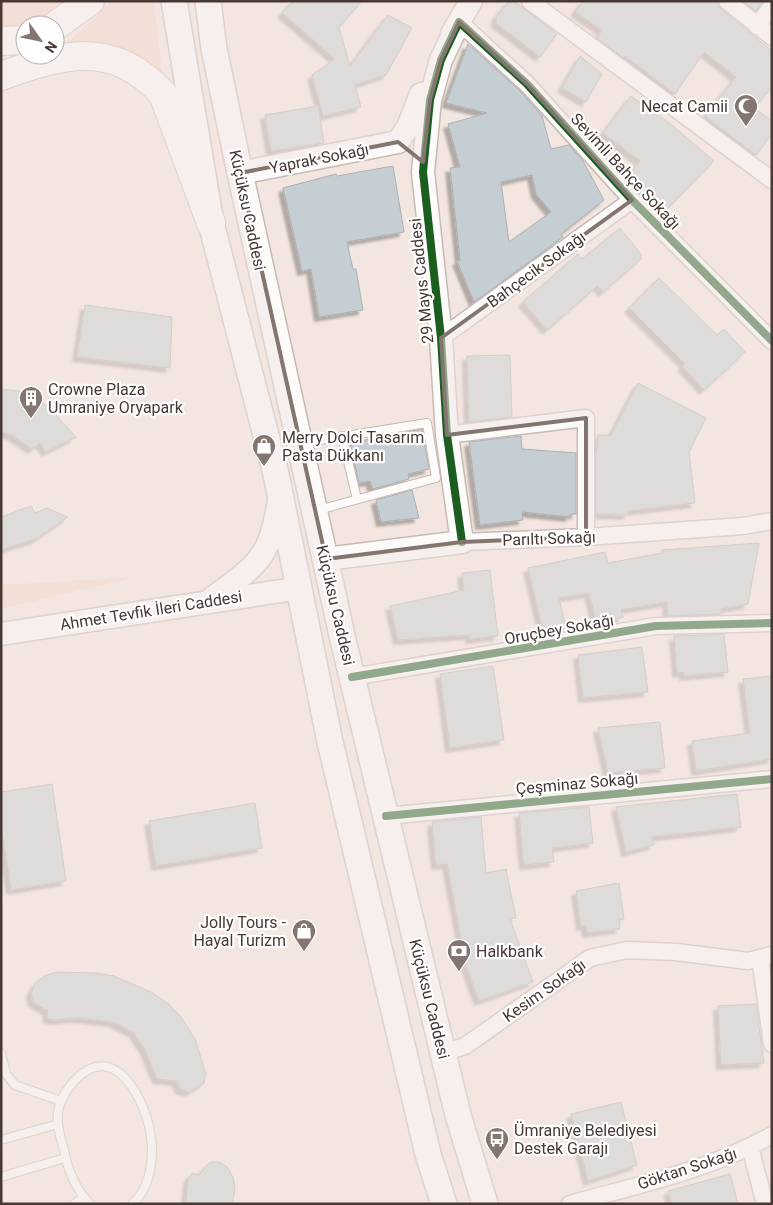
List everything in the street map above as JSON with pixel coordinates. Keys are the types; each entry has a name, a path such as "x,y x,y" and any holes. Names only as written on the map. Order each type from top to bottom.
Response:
{"highway":[{"path":"65,19 90,1"},
{"path":"1,41 15,40"},
{"path":"1,76 60,58 101,56 130,67 150,80 163,94 211,223"}],"main road":[{"path":"174,1 211,223 280,496 308,546 326,559"},
{"name":"Küçüksu Caddesi","path":"208,1 214,48 240,173 343,640 458,1115 485,1204"},
{"name":"Küçüksu Caddesi","path":"280,496 330,742 426,1145 444,1204"},
{"path":"300,588 322,604 343,640"}],"street":[{"name":"29 Mayıs Caddesi","path":"398,142 408,127 428,77 471,1"},
{"path":"530,1 772,180"},
{"path":"727,1 772,37"},
{"path":"757,26 772,6"},
{"name":"29 Mayıs Caddesi","path":"459,22 441,60 430,100 422,172 441,338 448,435 462,542"},
{"name":"Sevimli Bahçe Sokağı","path":"459,22 527,84 632,200 772,340"},
{"name":"Yaprak Sokağı","path":"240,173 398,142"},
{"path":"398,142 416,155 422,172"},
{"name":"Bahçecik Sokağı","path":"441,338 632,200"},
{"path":"448,435 586,418 586,537"},
{"path":"209,601 245,573 261,556 272,531 280,496"},
{"name":"Parıltı Sokağı","path":"326,559 462,542 586,537 743,526 772,521"},
{"name":"Ahmet Tevfik İleri Caddesi","path":"1,634 300,588"},
{"name":"Oruçbey Sokağı","path":"352,678 656,626 772,623"},
{"path":"1,648 67,624"},
{"name":"Çeşminaz Sokağı","path":"386,816 772,779"},
{"name":"Kesim Sokağı","path":"443,1053 465,1046 590,958 627,950 676,952 748,961 766,957"},
{"path":"766,957 772,1044"},
{"name":"Göktan Sokağı","path":"570,1204 700,1167 750,1147 772,1135"},
{"path":"750,1147 765,1204"}],"lane":[{"path":"300,443 427,423 436,478 315,511"},
{"path":"342,436 357,500"},
{"path":"1,1054 6,1074 15,1085 61,1100"},
{"path":"90,1204 73,1182 65,1158 58,1124 61,1100 72,1084 84,1070 98,1066 113,1068 127,1077 140,1100 150,1126 153,1151 148,1178 141,1197 132,1204"},
{"path":"1,1140 58,1124"},
{"path":"1,1177 65,1158"},
{"path":"74,1204 84,1198"}],"highlighted area":[{"path":"459,22 527,84 632,200 441,338 447,435 586,418 586,537 462,542 326,559 240,173 398,142 423,162 430,100 441,60"}],"shaded area":[{"path":"1,1 80,1 62,15 15,15 15,33 1,32"},
{"path":"111,1 154,1 163,79 65,51 65,45"},
{"path":"136,577 1,609 1,585"}],"building":[{"path":"293,1 362,1 339,27 350,66 388,15 412,28 386,75 355,85 361,107 323,116 312,75 335,59 282,13"},
{"path":"509,1 514,1 557,34 540,57 496,23 496,17"},
{"path":"583,1 717,1 721,9 772,51 772,87 754,108 772,121 772,134 756,155 705,116 736,77 704,52 675,94 625,56 623,58 597,38 602,30 575,12"},
{"path":"743,1 763,1 756,11"},
{"path":"468,44 520,91 542,116 551,149 569,145 583,161 604,200 561,234 563,237 474,302 457,261 460,260 450,168 460,167 448,124 487,113 446,103","holes":["532,175 536,194 551,212 509,242 501,182"]},
{"path":"580,56 602,74 586,102 562,88"},
{"path":"631,96 672,125 714,161 661,215 625,178 640,161 603,133"},
{"path":"318,106 324,143 271,151 265,115"},
{"path":"393,166 404,232 347,242 353,269 356,269 363,310 319,317 311,269 302,271 283,188 336,174 337,176"},
{"path":"620,228 641,254 641,259 603,292 597,286 547,330 523,302 578,254 582,259"},
{"path":"659,278 717,335 724,329 745,352 704,390 682,366 685,364 629,308"},
{"path":"85,305 172,317 170,368 77,357"},
{"path":"510,355 512,417 469,422 467,356"},
{"path":"638,383 706,418 689,452 695,503 628,511 628,515 596,514 598,435 611,435"},
{"name":"Crowne Plaza Umraniye Oryapark","path":"1,389 19,391 49,407 76,437 46,452 40,443 32,449 13,436 1,431"},
{"path":"422,429 429,469 408,474 409,479 373,489 370,481 359,483 350,443"},
{"path":"521,436 522,449 576,453 576,514 570,514 570,517 522,512 523,520 480,525 469,442"},
{"path":"412,490 419,518 381,522 376,500"},
{"path":"31,506 35,513 47,508 68,517 36,539 1,550 1,517"},
{"path":"759,543 748,604 721,609 722,614 668,616 667,602 621,610 623,617 597,624 589,593 559,598 567,631 543,631 528,568 605,552 608,563 662,553 662,550"},
{"path":"490,570 498,636 470,639 470,635 398,640 390,606 464,590 462,573"},
{"path":"724,634 728,672 684,676 684,672 677,673 674,636"},
{"path":"642,647 648,692 583,698 578,655"},
{"path":"493,666 504,740 450,748 440,674"},
{"path":"772,676 772,759 696,771 692,741 750,733 743,679"},
{"path":"660,722 665,768 608,773 598,728"},
{"path":"52,784 66,881 11,890 1,825 1,792"},
{"path":"737,794 741,827 652,837 654,845 626,852 616,807"},
{"path":"255,803 262,848 156,866 149,821"},
{"path":"589,807 593,843 552,848 554,862 524,865 519,813"},
{"path":"481,817 486,873 506,869 516,918 510,919 533,982 479,1001 462,955 464,954 447,864 436,865 432,822"},
{"path":"619,883 624,919 619,920 620,929 587,933 586,925 581,926 576,891"},
{"path":"56,972 96,973 114,976 151,992 169,1004 182,1018 195,1039 206,1074 204,1083 189,1092 180,1089 176,1081 157,1079 145,1050 134,1033 113,1022 78,1018 54,1020 47,1018 48,1011 33,1002 31,993 35,984 44,976"},
{"path":"756,1004 764,1063 721,1065 718,1006"},
{"path":"621,1102 637,1165 588,1181 571,1114"},
{"path":"210,1162 219,1162 227,1167 233,1177 235,1189 232,1204 186,1204 188,1179 192,1173 199,1175"},
{"path":"730,1174 738,1204 672,1204 668,1191"}],"cycle path":[{"path":"462,542 447,435 441,338 423,172 430,100 441,60 459,22 527,84 632,200 772,341"},
{"path":"352,677 656,626 772,623"},
{"path":"386,816 772,779"}],"place":[{"name":"Necat Camii","path":"746,127"},
{"name":"Crowne Plaza Umraniye Oryapark","path":"31,419"},
{"name":"Merry Dolci Tasarım Pasta Dükkanı","path":"264,467"},
{"name":"Jolly Tours - Hayal Turizm","path":"304,952"},
{"name":"Halkbank","path":"459,972"},
{"name":"Ümraniye Belediyesi Destek Garajı","path":"497,1160"}]}
